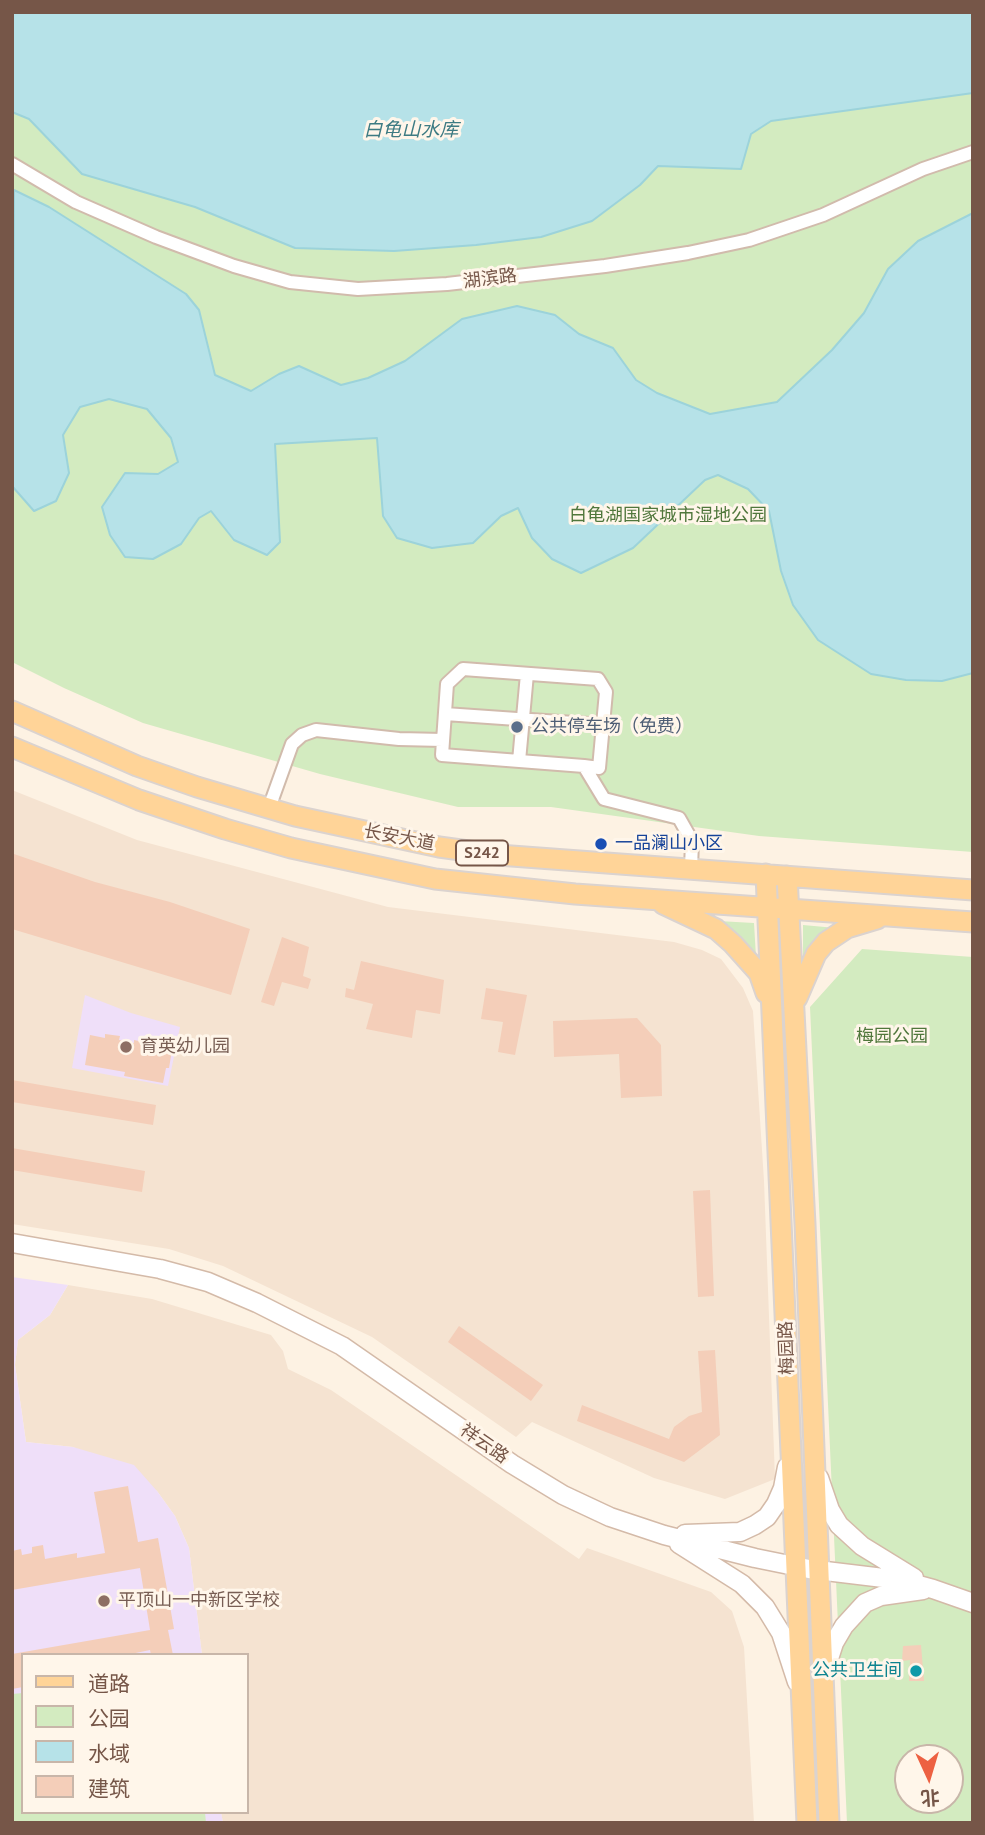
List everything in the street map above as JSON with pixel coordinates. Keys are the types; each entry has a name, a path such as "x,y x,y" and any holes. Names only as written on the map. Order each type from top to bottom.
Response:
{"main road":[{"name":"长安大道","path":"12,711 137,766 198,788 345,827 439,847 498,855 973,890"},
{"name":"长安大道","path":"12,747 139,800 225,829 317,854 435,879 652,900 973,922"},
{"name":"梅园路","path":"765,874 807,1823"},
{"name":"梅园路","path":"787,876 829,1823"},
{"path":"652,900 716,929 733,944 759,973 773,1011"},
{"path":"794,1009 812,961 826,942 847,928 893,916"},
{"name":"祥云路","path":"12,1243 160,1269 208,1282 257,1303 342,1346 512,1464 563,1494 610,1517 664,1535 797,1567 900,1580 933,1588 973,1603"},
{"path":"664,1535 740,1532 766,1517 783,1488 792,1443"},
{"path":"813,1445 820,1482 830,1510 839,1525 862,1546 933,1588"},
{"path":"664,1535 742,1584 765,1607 781,1633 803,1697"},
{"path":"823,1678 834,1643 844,1626 865,1603 881,1596 933,1588"}],"street":[{"name":"湖滨路","path":"12,164 76,202 156,237 234,266 290,282 358,289 447,284 605,266 748,240 823,215 923,169 973,152"},
{"path":"464,669 598,679 606,692 599,768 442,755 445,714 447,684 464,669"},
{"path":"519,761 527,674"},
{"path":"445,714 603,725"},
{"path":"268,808 292,744 302,735 316,730 399,739 443,740"},
{"path":"584,766 604,799 679,818 692,841 691,869"}],"shaded area":[{"path":"12,790 137,840 388,907 674,942 721,959 743,988 753,1011 764,1181 775,1479 725,1499 654,1478 532,1422 516,1437 372,1337 223,1266 169,1249 12,1224"},
{"name":"育英幼儿园","path":"85,995 131,1013 180,1027 168,1086 72,1068"},
{"name":"平顶山一中新区学校","path":"12,1277 68,1285 50,1315 18,1340 15,1365 26,1442 73,1447 134,1465 157,1491 175,1516 189,1548 202,1653 21,1653 21,1814 221,1814 223,1823 12,1823"},
{"path":"68,1285 152,1299 271,1335 283,1351 288,1369 331,1390 579,1559 587,1548 711,1592 732,1611 744,1647 754,1823 223,1823 221,1814 248,1814 248,1653 202,1653 189,1548 175,1516 157,1491 73,1447 26,1442 15,1365 18,1340 50,1315"}],"green space":[{"name":"白龟湖国家城市湿地公园","path":"973,93 973,852 759,836 551,807 458,807 320,774 143,723 12,662 12,112 29,119 82,174 195,207 295,248 394,251 541,237 592,221 640,185 658,166 741,169 751,134 771,121"},
{"path":"718,921 754,923 756,957"},
{"path":"803,925 836,928 803,962"},
{"name":"梅园公园","path":"862,949 973,957 973,1823 847,1823 810,1007"},
{"path":"21,1693 21,1814 205,1814 206,1823 12,1823 12,1694"}],"water":[{"name":"白龟山水库","path":"12,12 973,12 973,93 771,121 751,134 741,169 658,166 640,185 592,221 541,237 394,251 295,248 195,207 82,174 29,119 12,112"},
{"path":"14,190 49,207 186,294 199,310 215,375 251,391 279,374 299,366 341,385 368,378 405,361 462,319 517,306 555,315 579,334 613,348 636,380 657,393 710,414 777,402 832,350 864,313 888,269 918,241 973,213 973,673 942,681 906,680 871,674 818,640 793,605 781,571 769,511 748,489 718,475 705,480 633,548 581,573 552,559 532,538 518,508 501,516 473,543 432,548 397,538 383,516 377,438 275,444 280,542 267,555 234,540 211,511 199,518 181,544 153,559 125,557 110,535 102,507 125,473 158,474 178,462 171,438 147,409 109,399 80,407 63,435 69,473 56,501 34,511 12,486"}],"building":[{"path":"14,854 95,882 170,902 250,929 231,995 12,929"},
{"path":"282,937 309,947 303,976 311,979 308,989 282,982 274,1006 261,1002"},
{"path":"361,961 444,980 440,1014 416,1010 412,1038 366,1029 373,1004 345,997 346,988 354,990"},
{"path":"486,988 527,995 515,1055 498,1052 503,1022 481,1019"},
{"path":"637,1018 661,1045 662,1096 621,1098 619,1054 554,1057 553,1021"},
{"path":"105,1034 120,1036 119,1040 134,1043 134,1040 144,1042 145,1036 164,1039 163,1043 173,1044 163,1083 124,1076 125,1072 85,1065 90,1035 105,1038"},
{"path":"12,1080 156,1105 153,1125 12,1102"},
{"path":"12,1148 145,1171 142,1192 12,1170"},
{"path":"710,1190 714,1296 698,1297 693,1191"},
{"path":"459,1326 543,1385 531,1401 448,1342"},
{"path":"715,1350 720,1435 684,1462 577,1421 582,1405 669,1439 674,1427 689,1416 702,1412 698,1351"},
{"path":"128,1486 138,1542 158,1538 174,1629 168,1630 173,1653 151,1653 150,1650 136,1653 21,1653 21,1687 12,1689 12,1654 150,1630 140,1568 12,1590 12,1551 21,1549 22,1555 32,1553 32,1547 43,1545 45,1559 77,1553 77,1558 105,1553 94,1492"},
{"name":"公共卫生间","path":"921,1645 924,1681 909,1681 910,1660 902,1661 903,1646"}],"place":[{"name":"公共停车场（免费）","path":"517,727"},
{"name":"一品澜山小区","path":"601,844"},
{"name":"育英幼儿园","path":"126,1047"},
{"name":"平顶山一中新区学校","path":"104,1601"},
{"name":"公共卫生间","path":"916,1671"}]}
